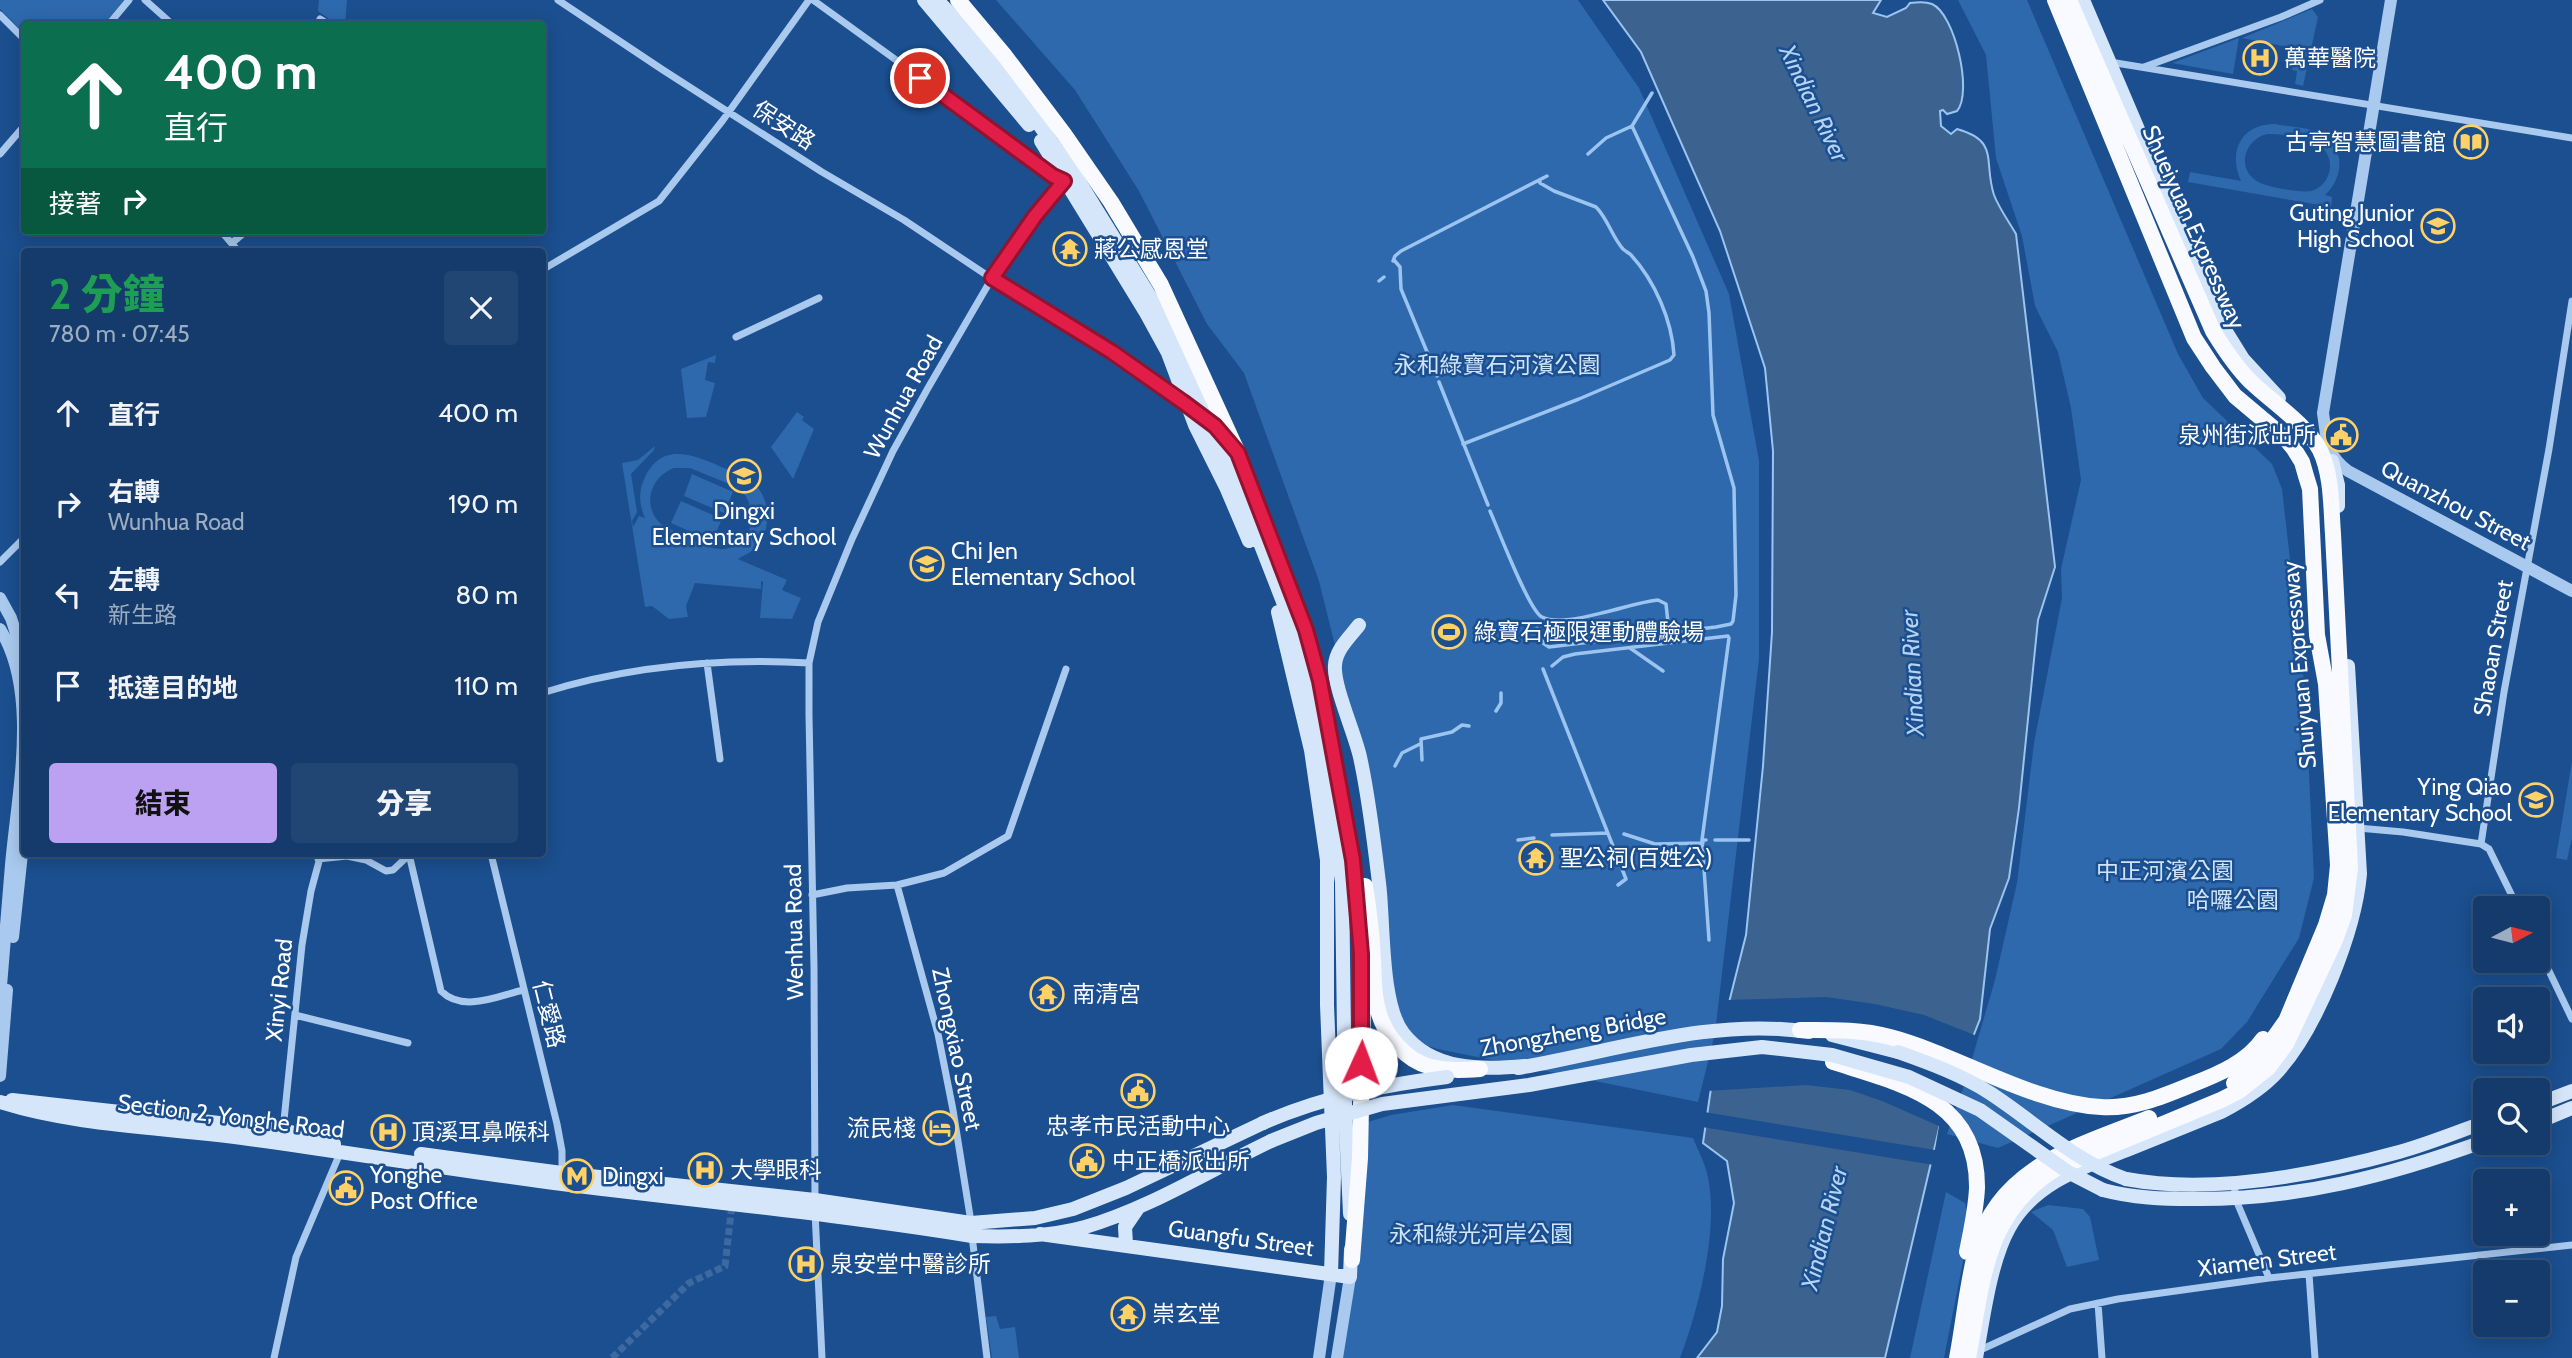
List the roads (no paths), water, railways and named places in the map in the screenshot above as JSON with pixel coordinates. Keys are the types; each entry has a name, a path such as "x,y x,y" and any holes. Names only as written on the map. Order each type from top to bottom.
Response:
{"highway":[{"path":"958,0 1039,99 1118,214 1161,285 1238,453 1306,630 1338,733 1369,909 1378,1012 1396,1044 1410,1059 1429,1067 1449,1070 1480,1069"},
{"name":"Shuiyuan Expressway","path":"2055,0 2194,338 2235,396 2285,438 2302,462 2310,489 2317,635 2326,684 2338,865 2335,895 2286,1021 2254,1066 2228,1086 2131,1137"},
{"name":"Shueiyuan Expressway","path":"2069,0 2213,331 2235,364 2306,432 2320,451 2324,485 2326,684"},
{"name":"Shuiyuan Expressway","path":"2118,155 2145,201 2203,329 2223,364"},
{"path":"992,278 1112,352 1183,402 1215,426 1238,453"},
{"name":"Shueiyuan Expressway","path":"2223,364 2244,388 2320,451"},
{"name":"Shuiyuan Expressway","path":"2131,1137 2221,1100 2249,1084 2268,1068 2286,1044 2344,915 2350,868 2324,485"},
{"path":"1320,681 1353,860 1362,967 1360,1158 1352,1260"},
{"path":"1800,1030 1844,1030 1890,1037 2068,1102 2102,1107 2132,1105 2157,1099 2219,1073 2246,1058 2273,1025 2316,949"},
{"path":"1798,1049 1932,1099 1954,1118 1968,1142 1976,1173 1976,1202 1948,1358"},
{"path":"1957,1358 1988,1250 2005,1218 2029,1189 2057,1168 2131,1137"},
{"path":"1974,1356 1988,1250"}],"main road":[{"path":"924,0 1070,178"},
{"path":"937,0 967,30 1013,88 1070,178 1168,354 1201,421 1294,630 1324,757 1342,882 1352,1260 1350,1277"},
{"path":"2083,0 2225,332 2256,376 2313,429 2320,451 2338,485 2360,874 2348,934 2305,1032 2288,1060 2267,1082 2221,1112 2131,1137"},
{"path":"1201,421 1281,620 1311,750 1327,860 1327,1005 1332,1142 1331,1274"},
{"path":"1359,625 1340,649 1335,665 1360,756 1379,882 1388,987 1394,1017 1402,1032 1416,1047 1448,1063 1480,1069 1525,1066"},
{"name":"Zhongzheng Bridge","path":"971,1229 1073,1209 1126,1188 1263,1123 1314,1102 1395,1084 1525,1066 1690,1034 1730,1029 1800,1030 1838,1036 1898,1052 1968,1080 2003,1101 2086,1162 2126,1178 2173,1185 2234,1184 2359,1162 2402,1151 2473,1126"},
{"name":"Zhongzheng Bridge","path":"1040,1234 1082,1228 1138,1207 1271,1141 1316,1122 1382,1104 1529,1085 1733,1049 1762,1047 1798,1049 1832,1055 1886,1069 1933,1087 1980,1110 2067,1172 2103,1190 2119,1194 2162,1199 2236,1200 2320,1190 2409,1167 2473,1145"},
{"path":"2550,1099 2572,1091"},
{"name":"Section 2, Yonghe Road","path":"0,1102 19,1099 283,1130 341,1149"},
{"name":"Section 2, Yonghe Road","path":"0,1102 79,1119 815,1206 971,1229 1040,1234"},
{"path":"2550,1117 2572,1108"},
{"path":"1126,1244 1125,1227 1138,1207"},
{"name":"Guangfu Street","path":"1040,1234 1350,1277"}],"street":[{"path":"112,21 129,0"},
{"path":"145,0 170,21"},
{"name":"保安路","path":"558,0 822,172 904,220 992,278"},
{"path":"546,268 654,206 811,0 1053,176 1070,178"},
{"path":"2143,68 2320,0"},
{"path":"2320,451 2323,413 2391,0"},
{"path":"0,15 21,36"},
{"path":"2110,62 2572,138"},
{"path":"0,154 21,130"},
{"name":"Wunhua Road","path":"810,663 815,631 823,610 893,451 992,278 1035,216 1070,178"},
{"path":"225,235 236,248"},
{"path":"232,243 241,235"},
{"path":"736,337 819,298"},
{"name":"Shaoan Street","path":"2481,844 2572,301"},
{"name":"Quanzhou Street","path":"2320,451 2348,471 2572,591"},
{"path":"0,562 21,541"},
{"path":"0,598 11,618 21,649"},
{"path":"2,636 21,694"},
{"path":"546,692 628,670 726,661 810,663"},
{"path":"707,663 720,759"},
{"name":"Wenhua Road","path":"810,663 815,1206 821,1358"},
{"path":"812,895 847,888 897,885 944,873 1007,836 1066,668"},
{"path":"0,998 21,759"},
{"path":"2358,828 2481,844 2488,849 2512,896"},
{"path":"0,1076 22,857"},
{"name":"Xinyi Road","path":"283,1130 302,945 319,857"},
{"path":"357,857 386,871 393,870 405,857"},
{"path":"408,857 441,991 456,1002 472,1002 523,990"},
{"name":"仁愛路","path":"492,857 562,1151 561,1178"},
{"name":"Zhongxiao Street","path":"897,885 938,1034 953,1110 987,1358"},
{"path":"2550,973 2572,1019"},
{"path":"295,1015 408,1043"},
{"path":"274,1358 296,1257 341,1149"},
{"path":"2234,1184 2236,1200 2269,1278"},
{"name":"Xiamen Street","path":"1974,1356 2070,1309 2098,1303 2269,1278 2572,1245"},
{"path":"1319,1358 1331,1274"},
{"path":"2309,1274 2315,1358"},
{"path":"1336,1358 1350,1277"},
{"path":"2098,1303 2102,1358"}],"water":[{"name":"Xindian River","path":"1603,0 1881,0 1873,13 1887,17 1906,8 1910,3 1932,4 1948,22 1962,72 1961,102 1957,111 1947,114 1943,110 1940,111 1941,126 1951,134 1957,129 1970,134 1985,146 1994,195 2016,234 2055,567 2038,620 2019,808 2009,878 1990,929 1980,1019 1942,1116 1885,1358 1697,1358 1717,1332 1722,1306 1723,1259 1734,1203 1727,1161 1703,1143 1716,1054 1746,935 1763,766 1772,632 1773,451 1765,368 1720,231 1641,52"}],"waterway":[{"path":"1588,154 1606,138 1632,126 1652,93"},
{"path":"1537,628 1543,643 1549,647 1716,627 1731,624 1733,621 1736,595 1734,488 1713,415 1706,291 1632,126"},
{"path":"1393,261 1401,251 1547,176"},
{"path":"1463,444 1579,399 1670,360 1674,355 1666,315 1655,289 1640,265 1619,244 1600,212 1596,207 1554,191 1540,183 1540,180"},
{"path":"1394,260 1400,267 1401,289 1437,376"},
{"path":"1379,281 1384,277"},
{"path":"1439,382 1488,505"},
{"path":"1490,511 1522,586 1542,617 1556,620 1574,619 1658,600 1666,604 1669,632"},
{"path":"1552,666 1563,657 1575,654 1728,636 1702,840"},
{"path":"1630,648 1663,671"},
{"path":"1543,669 1626,879 1618,885"},
{"path":"1496,711 1501,703 1501,693"},
{"path":"1422,760 1421,739 1452,732 1462,725 1469,726"},
{"path":"1395,766 1402,753 1420,744"},
{"path":"1552,835 1608,833"},
{"path":"1624,834 1655,844 1703,843"},
{"path":"1518,840 1534,838"},
{"path":"1706,840 1702,840 1709,940"},
{"path":"1715,840 1749,840"}],"tunnel":[{"path":"612,1358 689,1283 725,1266 732,1204"}],"place":[{"name":"萬華醫院","path":"2260,58"},
{"name":"古亭智慧圖書館","path":"2471,142"},
{"name":"Guting Junior High School","path":"2438,226"},
{"name":"蔣公感恩堂","path":"1070,249"},
{"name":"泉州街派出所","path":"2341,435"},
{"name":"Dingxi Elementary School","path":"744,476"},
{"name":"Chi Jen Elementary School","path":"927,564"},
{"name":"綠寶石極限運動體驗場","path":"1449,632"},
{"name":"Ying Qiao Elementary School","path":"2536,800"},
{"name":"聖公祠(百姓公)","path":"1536,858"},
{"name":"南清宮","path":"1047,994"},
{"name":"忠孝市民活動中心","path":"1138,1091"},
{"name":"流民棧","path":"940,1128"},
{"name":"頂溪耳鼻喉科","path":"388,1132"},
{"name":"中正橋派出所","path":"1087,1161"},
{"name":"大學眼科","path":"705,1170"},
{"name":"Dingxi","path":"577,1176"},
{"name":"Yonghe Post Office","path":"346,1188"},
{"name":"泉安堂中醫診所","path":"806,1264"},
{"name":"崇玄堂","path":"1128,1314"}],"park label":[{"name":"永和綠寶石河濱公園","path":"1497,365"},
{"name":"中正河濱公園","path":"2165,871"},
{"name":"哈囉公園","path":"2233,900"},
{"name":"永和綠光河岸公園","path":"1481,1234"}]}
